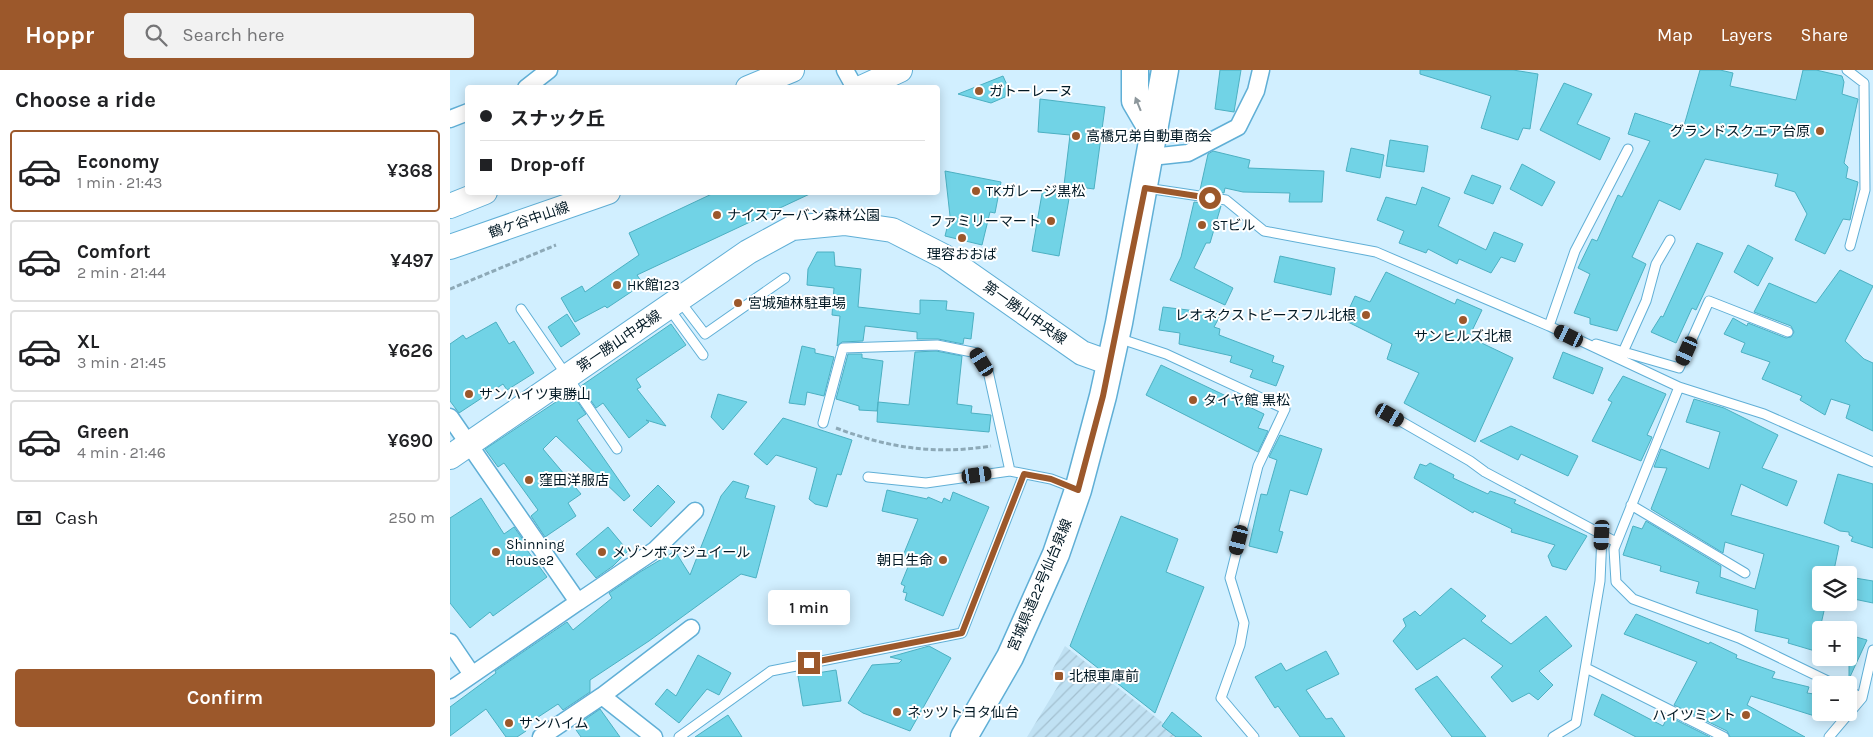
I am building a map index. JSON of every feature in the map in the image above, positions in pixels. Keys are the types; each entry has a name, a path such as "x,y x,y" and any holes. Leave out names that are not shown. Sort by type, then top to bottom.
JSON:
{"main road":[{"path":"1135,70 1135,102 1153,146"},
{"name":"宮城県道22号仙台泉線","path":"964,737 1010,657 1056,554 1078,490 1110,363 1145,188 1166,70"}],"street":[{"path":"530,85 549,70"},
{"path":"755,85 792,70"},
{"path":"845,70 853,85"},
{"path":"867,85 900,70"},
{"path":"1153,146 1188,153 1238,127 1256,92 1261,70"},
{"path":"450,119 465,113"},
{"path":"450,206 478,195"},
{"name":"鶴ケ谷中山線","path":"450,247 599,195"},
{"name":"第一勝山中央線","path":"459,451 748,252 792,228 844,222 892,230 945,257 1082,353 1110,363"},
{"path":"450,417 459,451 578,602"},
{"path":"450,690 471,673 655,550 695,511"},
{"path":"541,737 602,696 691,628"},
{"path":"450,642 471,673"},
{"path":"602,696 654,737"}],"lane":[{"path":"1847,70 1864,83 1865,190 1850,246"},
{"path":"1549,326 1575,251 1628,149"},
{"path":"1145,188 1226,200 1264,230 1376,252 1549,326 1679,387 1764,414 1873,462"},
{"path":"1623,352 1646,300 1656,264 1670,240"},
{"path":"673,303 705,334 784,278"},
{"path":"1569,336 1680,368 1709,301 1788,332"},
{"path":"673,303 703,355"},
{"path":"521,309 617,449"},
{"path":"1115,337 1166,354 1285,409 1258,466 1230,578 1244,623 1240,645 1221,698 1254,737"},
{"path":"823,423 843,348 937,345 977,353 988,371 1010,471"},
{"path":"1679,387 1616,542 1614,549 1616,582 1633,599 1739,638 1817,676"},
{"path":"1390,415 1470,461 1485,472 1616,542"},
{"path":"868,477 926,483 1010,471 1051,479 1078,490"},
{"path":"679,737 771,671 962,633 1024,474"},
{"path":"1631,505 1745,573"},
{"path":"1553,737 1576,723 1600,581 1602,535"},
{"path":"1830,737 1862,698 1873,650"},
{"path":"1586,668 1724,737"},
{"path":"1857,695 1862,698"}],"path":[{"path":"450,289 556,245"},
{"path":"823,423 854,435 902,448 970,449 1004,444"}],"shaded area":[{"path":"1065,646 1181,737 1027,737 1061,681 1050,674"}],"building":[{"path":"1220,70 1241,70 1234,112 1215,109"},
{"path":"1420,70 1513,70 1538,74 1530,129 1523,128 1518,140 1481,128 1491,96 1420,74"},
{"path":"1700,70 1720,70 1733,73 1730,86 1796,100 1803,70 1816,70 1842,76 1844,82 1842,94 1858,99 1844,163 1848,167 1846,178 1858,182 1850,220 1843,219 1825,254 1795,240 1807,214 1795,192 1775,186 1778,174 1705,159 1680,210 1659,200 1632,257 1646,264 1617,331 1590,324 1590,318 1574,313 1590,274 1578,268 1592,239 1597,241 1618,195 1622,197 1650,141 1628,134 1635,113 1683,129"},
{"path":"1003,76 1007,85 1005,97 991,103 958,94"},
{"path":"1564,83 1592,94 1577,124 1610,138 1600,160 1540,130"},
{"path":"1040,99 1105,107 1094,189 1064,185 1070,135 1038,132"},
{"path":"1390,140 1428,146 1424,172 1386,166"},
{"path":"1351,148 1384,155 1380,178 1346,171"},
{"path":"1213,151 1250,160 1248,168 1324,171 1322,202 1289,202 1290,193 1243,192 1225,188 1224,193 1200,190 1208,154"},
{"path":"1522,164 1555,182 1542,206 1510,189"},
{"path":"945,171 1001,182 995,213 990,212 982,245 945,236 950,216"},
{"path":"1472,175 1501,186 1493,204 1464,193"},
{"path":"1422,187 1450,198 1438,226 1486,250 1494,232 1523,244 1515,262 1501,257 1491,273 1459,259 1457,264 1428,249 1426,253 1399,243 1404,231 1377,220 1386,197 1416,205"},
{"path":"1043,188 1070,193 1059,256 1032,251"},
{"name":"ナイスアーバン森林公園","path":"710,195 808,195 637,275 643,284 607,308 605,306 575,322 561,298 582,286 585,292 639,255 629,233"},
{"path":"1194,202 1221,206 1210,243 1206,243 1194,268 1233,288 1225,305 1170,280 1181,257"},
{"path":"1697,243 1723,253 1696,310 1692,308 1676,343 1651,332 1661,316 1663,317"},
{"path":"1748,245 1773,258 1758,286 1734,272"},
{"path":"817,252 834,252 835,266 861,269 858,307 920,314 920,300 947,301 946,310 974,313 971,339 964,338 963,344 938,339 917,339 917,332 865,326 863,341 842,342 837,346 840,316 832,315 834,288 807,285 808,269"},
{"path":"1280,256 1335,268 1331,295 1274,282"},
{"path":"1840,270 1873,286 1845,341 1864,359 1873,363 1873,431 1846,418 1850,405 1831,399 1825,415 1800,400 1802,396 1762,379 1770,362 1741,352 1745,343 1724,334 1733,318 1747,326 1748,323 1786,338 1791,337 1794,332 1791,326 1754,312 1769,283 1816,303"},
{"path":"1386,272 1455,304 1457,299 1482,310 1469,337 1513,358 1475,442 1404,403 1419,373 1387,359 1392,344 1344,320 1355,296 1370,302"},
{"path":"1163,307 1221,314 1214,327 1220,329 1219,335 1274,356 1272,362 1284,366 1276,386 1250,377 1253,370 1230,362 1232,356 1179,344 1180,333 1159,330"},
{"path":"567,314 580,334 561,347 548,327"},
{"path":"496,322 509,344 514,341 534,373 507,390 503,384 459,413 450,401 450,344 463,335 466,339"},
{"path":"671,324 686,345 636,379 641,387 637,389 666,426 646,420 649,422 629,438 603,403 596,408 581,386"},
{"path":"802,346 815,349 815,353 834,357 824,396 807,392 805,405 789,403"},
{"path":"936,351 962,356 957,404 972,406 971,413 991,415 989,432 877,422 878,402 909,405 915,352"},
{"path":"1563,352 1603,368 1593,394 1553,378"},
{"path":"848,354 862,354 862,358 883,361 877,411 859,410 859,406 836,399"},
{"path":"1161,365 1264,414 1258,428 1268,431 1258,452 1146,395"},
{"path":"1623,376 1666,394 1647,435 1652,437 1641,461 1592,441 1612,402 1608,400"},
{"path":"571,392 586,414 577,420 630,496 624,501 556,436 543,449 581,494 568,503 576,516 545,537 531,516 538,510 504,463 498,467 485,449"},
{"path":"718,394 747,402 723,430 711,417"},
{"path":"1694,399 1724,408 1778,435 1762,468 1797,481 1787,506 1741,484 1731,515 1839,546 1835,566 1812,566 1812,611 1824,611 1822,621 1812,621 1812,650 1788,643 1789,639 1755,631 1758,610 1696,593 1699,582 1660,571 1661,566 1623,555 1633,526 1642,529 1646,521 1721,566 1720,577 1755,589 1764,554 1725,542 1723,553 1651,509 1667,468 1654,467 1661,449 1709,469 1720,432 1686,422"},
{"path":"783,418 852,440 841,475 837,474 827,507 815,504 809,499 817,468 776,455 767,465 754,454"},
{"path":"1511,426 1578,456 1568,476 1521,454 1518,460 1480,441"},
{"path":"1280,435 1322,449 1307,495 1290,490 1279,531 1283,532 1277,553 1249,546 1261,494 1267,495 1277,460 1269,457"},
{"path":"1430,463 1454,475 1453,478 1488,494 1490,491 1516,500 1514,503 1587,536 1566,570 1552,566 1548,556 1555,545 1511,532 1512,529 1474,511 1473,513 1414,478 1420,464 1426,466"},
{"path":"1838,474 1873,484 1873,548 1851,541 1853,537 1849,535 1849,532 1840,531 1824,523"},
{"path":"733,481 749,486 745,498 775,506 756,578 741,574 649,641 590,680 590,692 563,710 558,704 523,727 526,731 517,737 506,737 486,709 450,736 450,707 496,673 495,671 567,622 573,630 612,598 609,593 640,572 675,551 690,575 721,496"},
{"path":"658,485 675,502 651,527 633,510"},
{"path":"887,490 927,499 928,497 942,503 944,498 950,501 953,492 989,507 943,616 905,600 907,593 903,592 905,586 901,584 910,562 902,558 918,519 882,511"},
{"path":"481,498 504,534 514,527 529,548 527,550 547,577 493,616 490,612 470,628 450,603 450,518"},
{"path":"1121,516 1178,539 1166,572 1204,587 1155,713 1070,646"},
{"name":"メゾンボアジュイール","path":"608,527 628,551 613,566 596,578 576,554"},
{"path":"1857,578 1873,581 1873,603 1857,600"},
{"path":"1451,588 1486,616 1481,621 1511,644 1546,616 1572,646 1539,671 1553,685 1538,700 1529,693 1512,702 1491,677 1503,666 1464,638 1417,670 1393,641 1406,626 1403,619 1415,611 1420,616"},
{"path":"1636,614 1709,644 1710,642 1737,655 1736,658 1775,672 1772,678 1809,687 1807,693 1812,694 1812,715 1751,696 1747,705 1805,737 1730,737 1727,731 1674,705 1697,662 1624,634"},
{"path":"1857,637 1867,640 1857,662"},
{"path":"929,646 951,658 910,731 863,713 848,703 872,665 899,663 902,660 890,657"},
{"path":"1326,651 1339,674 1306,690 1326,719 1332,718 1345,737 1300,737 1278,706 1275,708 1255,677 1281,663 1286,671"},
{"path":"698,655 731,673 719,695 707,689 679,723 655,704 667,689 676,696"},
{"path":"1849,666 1855,666 1850,676"},
{"path":"836,670 841,701 803,706 798,676"},
{"path":"1437,676 1486,737 1452,737 1415,689"},
{"path":"1602,694 1663,726 1668,716 1710,737 1636,737 1594,715"},
{"path":"600,709 620,737 581,737 574,727"},
{"path":"1172,712 1202,737 1176,737 1162,726"},
{"path":"728,715 742,737 695,737"}],"place":[{"name":"ガトーレーヌ","path":"979,91"},
{"name":"グランドスクエア台原","path":"1820,131"},
{"name":"高橋兄弟自動車商会","path":"1076,136"},
{"name":"TKガレージ黒松","path":"976,191"},
{"name":"ナイスアーバン森林公園","path":"717,215"},
{"name":"ファミリーマート","path":"1051,221"},
{"name":"STビル","path":"1202,225"},
{"name":"理容おおば","path":"962,238"},
{"name":"HK館123","path":"617,285"},
{"name":"宮城殖林駐車場","path":"738,303"},
{"name":"レオネクストピースフル北根","path":"1366,315"},
{"name":"サンヒルズ北根","path":"1463,320"},
{"name":"サンハイツ東勝山","path":"469,394"},
{"name":"タイヤ館 黒松","path":"1193,400"},
{"name":"窪田洋服店","path":"529,480"},
{"name":"Shinning House2","path":"496,552"},
{"name":"メゾンボアジュイール","path":"602,552"},
{"name":"朝日生命","path":"943,560"},
{"name":"北根車庫前","path":"1059,676"},
{"name":"ネッツトヨタ仙台","path":"897,712"},
{"name":"ハイツミント","path":"1746,715"},
{"name":"サンハイム","path":"509,723"}],"route":[{"path":"809,663 962,633 1024,474 1051,479 1078,490 1103,396 1145,188 1210,198"}]}
